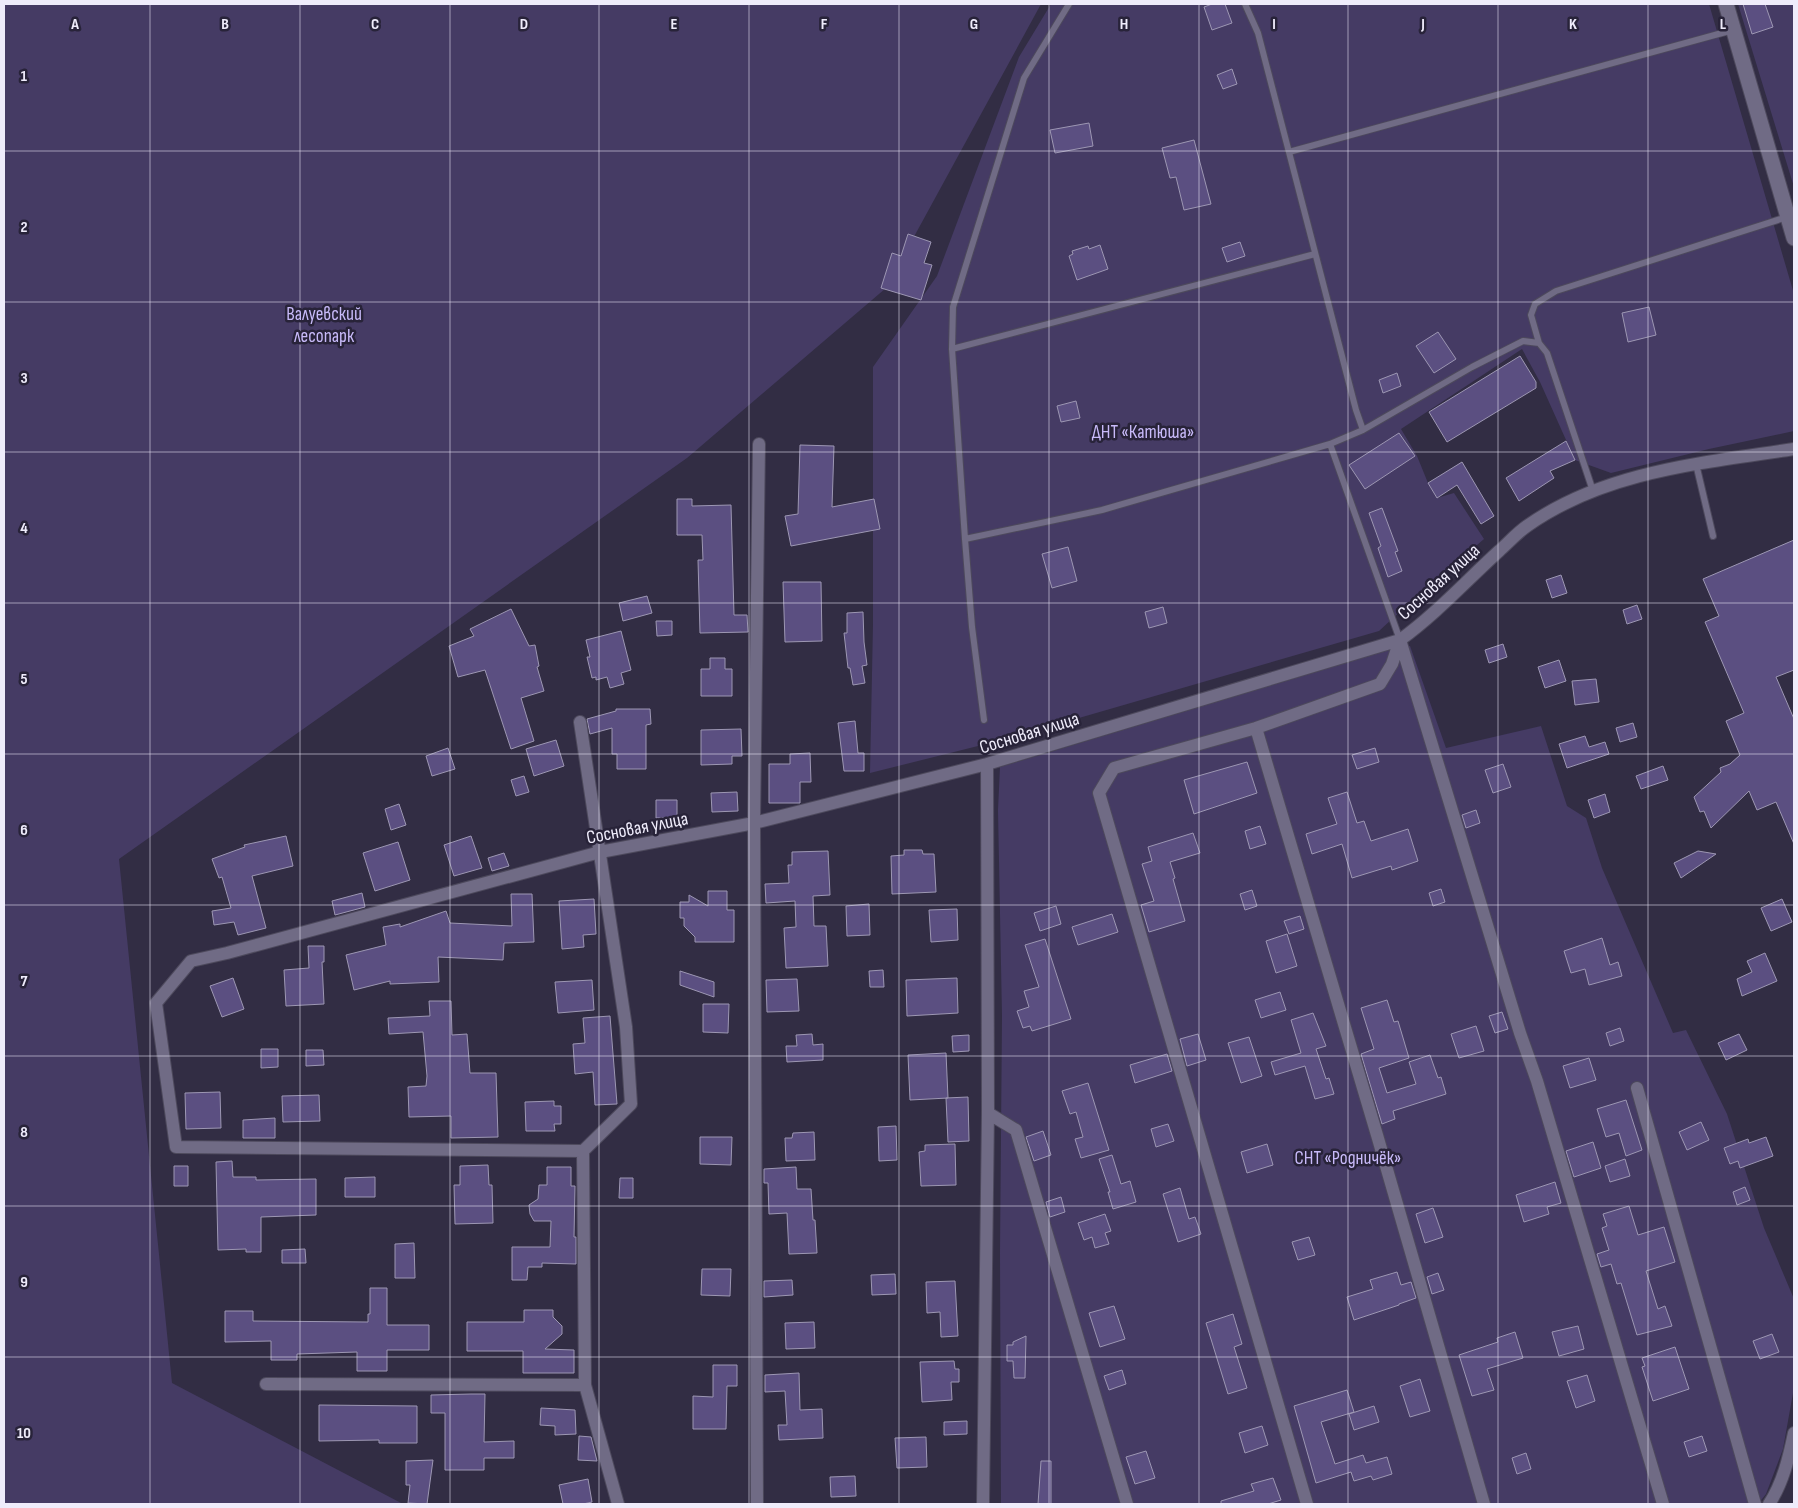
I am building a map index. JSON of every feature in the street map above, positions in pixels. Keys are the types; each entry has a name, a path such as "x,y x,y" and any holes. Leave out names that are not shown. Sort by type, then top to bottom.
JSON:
{"street":[{"path":"1726,4 1794,238"},
{"path":"757,1504 754,823 759,444"},
{"name":"Сосновая улица","path":"583,1151 176,1146 156,1002 191,961 600,852 754,823 988,764 1400,640 1420,625 1526,527 1558,507 1593,491 1659,471 1794,448"},
{"path":"1308,1504 1099,793 1114,768 1256,728 1380,684 1392,664 1400,640"},
{"path":"1400,640 1520,1033 1537,1081 1664,1504"},
{"path":"580,722 626,1027 631,1104 583,1151 585,1385 618,1504"},
{"path":"1256,728 1378,1135 1484,1504"},
{"path":"983,1504 988,1113 988,764"},
{"path":"1637,1088 1755,1504"},
{"path":"988,1113 1016,1130 1127,1504"},
{"path":"266,1384 585,1385"},
{"path":"1769,1504 1776,1493 1794,1433"}],"lane":[{"path":"984,720 972,627 965,539 952,349 953,307 1024,78 1069,4"},
{"path":"1245,4 1258,33 1356,410 1363,430"},
{"path":"1289,152 1733,30"},
{"path":"1593,491 1547,353 1539,344 1530,315 1535,304 1556,292 1788,216"},
{"path":"952,349 1315,254"},
{"path":"965,539 1102,510 1330,444 1363,430 1472,367 1523,341 1539,344"},
{"path":"1330,444 1400,640"},
{"path":"1696,464 1713,536"}],"green space":[{"name":"Валуевский лесопарк","path":"4,4 1041,4 886,288 687,458 119,859 172,1383 403,1504 4,1504"},
{"name":"ДНТ «Катюша»","path":"1051,4 1709,4 1794,294 1794,431 1611,473 1575,460 1540,382 1522,349 1401,429 1417,456 1428,483 1437,498 1454,493 1484,539 1379,631 1010,738 870,773 873,624 873,367 937,276 1019,57"},
{"path":"1738,4 1794,4 1794,187"},
{"name":"СНТ «Родничёк»","path":"1410,646 1446,748 1541,726 1567,806 1586,818 1602,868 1673,1033 1686,1030 1727,1114 1764,1228 1794,1299 1793,1393 1783,1449 1766,1494 1758,1504 1001,1504 1000,1253 1002,1016 998,810 1000,767 1385,651"}],"building":[{"path":"1212,4 1225,4 1232,23 1212,30 1204,7"},
{"path":"1743,4 1765,4 1773,27 1752,34"},
{"path":"1232,69 1237,84 1223,89 1217,75"},
{"path":"1089,123 1093,146 1055,153 1050,130"},
{"path":"1194,140 1211,204 1184,210 1176,177 1170,178 1162,148"},
{"path":"908,234 931,242 924,263 932,265 921,300 881,288 892,253 901,256"},
{"path":"1240,242 1245,256 1227,262 1222,248"},
{"path":"1100,245 1108,269 1077,280 1069,256 1073,254 1072,251 1088,246 1089,249"},
{"path":"1649,307 1656,335 1628,342 1622,313"},
{"path":"1438,332 1456,359 1434,373 1416,346"},
{"path":"1520,356 1536,382 1536,388 1447,442 1429,412"},
{"path":"1397,373 1401,386 1383,393 1379,380"},
{"path":"1076,401 1080,418 1061,422 1057,406"},
{"path":"1399,433 1415,456 1365,489 1349,465"},
{"path":"1566,441 1575,460 1550,471 1554,478 1519,501 1506,478"},
{"path":"800,445 834,446 832,507 874,499 880,529 791,546 785,516 798,514"},
{"path":"1462,462 1494,516 1481,524 1457,485 1437,498 1428,483"},
{"path":"677,499 692,499 692,506 731,505 734,615 747,615 748,632 700,633 698,560 703,560 702,535 677,535"},
{"path":"1382,508 1398,551 1395,552 1402,571 1388,577 1378,548 1381,546 1369,513"},
{"path":"1794,540 1794,670 1776,677 1794,719 1794,844 1776,802 1757,810 1749,791 1711,828 1704,811 1700,812 1694,797 1721,772 1720,768 1730,764 1740,755 1726,721 1744,713 1705,622 1719,616 1703,579"},
{"path":"1068,547 1077,581 1052,588 1042,554"},
{"path":"1561,575 1567,593 1552,598 1546,580"},
{"path":"783,582 821,582 822,641 785,642"},
{"path":"647,596 652,613 623,621 619,603"},
{"path":"1637,605 1642,619 1627,624 1623,610"},
{"path":"1163,607 1167,623 1149,628 1145,612"},
{"path":"511,609 529,646 535,645 539,666 537,667 544,691 521,698 534,741 511,749 485,670 458,677 449,646 474,636 470,629"},
{"path":"863,612 867,665 862,666 865,683 853,685 850,668 848,668 844,633 847,633 847,613"},
{"path":"656,621 672,621 672,635 657,636"},
{"path":"621,631 631,670 621,673 624,684 610,688 607,677 596,680 596,677 592,678 587,657 590,657 586,640"},
{"path":"1503,644 1507,657 1489,663 1485,650"},
{"path":"710,658 725,658 725,669 732,669 732,696 701,696 701,669 710,669"},
{"path":"1559,660 1566,681 1545,688 1538,667"},
{"path":"1596,679 1599,702 1575,705 1572,681"},
{"path":"616,709 650,709 651,724 646,725 646,769 617,769 617,754 612,754 612,728 590,734 587,719 616,711"},
{"path":"855,721 858,753 864,753 864,771 844,771 838,723"},
{"path":"1633,723 1637,737 1620,742 1616,728"},
{"path":"741,729 742,756 732,756 732,764 701,765 701,730"},
{"path":"1585,736 1589,747 1605,742 1609,754 1567,768 1559,744"},
{"path":"556,740 564,766 534,776 526,749"},
{"path":"448,748 455,769 432,776 426,756"},
{"path":"1375,748 1379,762 1357,769 1352,755"},
{"path":"810,753 811,782 800,782 800,803 769,803 769,764 790,764 790,754"},
{"path":"1247,762 1257,793 1194,814 1184,780"},
{"path":"1503,764 1511,787 1493,793 1485,770"},
{"path":"1663,766 1668,780 1641,789 1636,776"},
{"path":"524,776 529,792 516,796 511,780"},
{"path":"737,792 738,811 712,812 711,793"},
{"path":"1347,792 1357,823 1364,821 1371,841 1408,829 1418,861 1392,870 1391,866 1352,878 1342,844 1312,854 1306,834 1337,824 1328,798"},
{"path":"1605,794 1610,812 1594,818 1588,800"},
{"path":"656,800 677,800 677,818 656,818"},
{"path":"399,804 406,825 391,830 385,809"},
{"path":"1476,810 1480,823 1466,828 1462,815"},
{"path":"1260,826 1266,844 1250,849 1245,831"},
{"path":"1193,833 1200,853 1170,862 1185,921 1149,932 1141,905 1154,901 1142,864 1152,861 1148,847"},
{"path":"286,836 293,866 252,876 266,928 238,935 234,922 214,925 212,911 231,908 222,877 219,878 212,859 245,847 244,845"},
{"path":"471,836 482,868 454,876 444,845"},
{"path":"398,842 410,880 375,891 363,853"},
{"path":"904,850 922,850 923,854 934,854 936,892 892,894 891,856 904,855"},
{"path":"828,851 830,895 813,896 814,926 826,926 828,966 786,968 784,928 796,927 795,901 766,903 765,884 789,883 788,865 792,865 792,852"},
{"path":"1698,851 1716,854 1681,878 1674,863"},
{"path":"504,853 509,866 492,871 488,858"},
{"path":"1441,889 1445,902 1433,906 1429,893"},
{"path":"1252,890 1257,906 1245,910 1240,894"},
{"path":"708,891 727,891 727,910 734,910 734,942 695,942 695,937 684,926 684,918 680,918 680,902 689,902 689,895 708,906"},
{"path":"362,893 365,907 335,915 332,901"},
{"path":"511,894 532,894 534,942 504,943 503,960 438,957 439,982 390,984 390,981 354,990 346,955 386,945 383,927 400,924 400,927 446,911 450,923 512,926"},
{"path":"594,899 596,934 583,935 584,947 562,949 559,901"},
{"path":"1782,899 1792,922 1771,931 1761,908"},
{"path":"869,904 870,935 847,936 846,906"},
{"path":"1056,906 1061,924 1040,931 1034,913"},
{"path":"957,909 958,940 931,942 929,910"},
{"path":"1112,914 1118,932 1078,945 1072,927"},
{"path":"1300,916 1304,929 1289,934 1284,921"},
{"path":"1287,934 1297,966 1276,973 1266,941"},
{"path":"1602,938 1610,965 1618,962 1622,976 1589,985 1585,969 1571,973 1564,951"},
{"path":"1045,939 1071,1019 1032,1031 1030,1026 1023,1028 1017,1011 1029,1007 1024,991 1039,987 1025,945"},
{"path":"308,946 324,946 324,962 322,962 324,1004 286,1006 284,970 309,968"},
{"path":"1765,953 1777,981 1742,996 1737,979 1752,972 1747,961"},
{"path":"883,970 884,987 870,987 869,971"},
{"path":"680,971 714,982 714,997 680,985"},
{"path":"233,978 244,1009 222,1017 210,986"},
{"path":"957,978 958,1013 907,1016 906,980"},
{"path":"797,979 799,1011 767,1012 766,980"},
{"path":"592,980 594,1010 558,1013 555,982"},
{"path":"1280,992 1286,1010 1261,1018 1255,1000"},
{"path":"1387,1000 1394,1022 1398,1021 1409,1058 1379,1068 1387,1093 1416,1084 1409,1062 1430,1055 1438,1078 1441,1077 1446,1094 1393,1111 1395,1119 1382,1124 1361,1054 1374,1049 1361,1008"},
{"path":"429,1001 451,1001 452,1035 467,1034 470,1073 496,1073 498,1137 451,1138 451,1116 409,1117 408,1087 426,1086 427,1076 423,1032 389,1034 388,1018 430,1016"},
{"path":"703,1004 729,1004 728,1033 703,1032"},
{"path":"1502,1012 1508,1029 1495,1033 1489,1016"},
{"path":"1313,1013 1326,1046 1316,1049 1326,1079 1329,1078 1334,1094 1315,1099 1305,1066 1275,1075 1271,1062 1301,1053 1291,1020"},
{"path":"610,1016 617,1104 595,1105 593,1072 575,1074 573,1044 585,1043 583,1018"},
{"path":"1476,1026 1484,1051 1459,1058 1451,1034"},
{"path":"1620,1028 1624,1041 1610,1046 1606,1033"},
{"path":"812,1034 813,1045 823,1044 823,1060 787,1062 786,1046 797,1046 796,1035"},
{"path":"1198,1034 1206,1060 1187,1066 1180,1039"},
{"path":"1739,1034 1747,1050 1726,1060 1718,1043"},
{"path":"969,1035 969,1051 953,1052 952,1036"},
{"path":"1249,1037 1262,1076 1241,1083 1228,1043"},
{"path":"261,1049 278,1049 278,1067 261,1068"},
{"path":"306,1050 323,1050 324,1065 306,1066"},
{"path":"946,1053 948,1098 910,1100 908,1055"},
{"path":"1167,1054 1172,1071 1135,1083 1130,1065"},
{"path":"1589,1058 1596,1080 1570,1088 1563,1066"},
{"path":"1088,1083 1109,1150 1081,1158 1075,1139 1083,1137 1076,1112 1070,1114 1062,1091"},
{"path":"220,1092 221,1128 186,1129 185,1093"},
{"path":"319,1095 320,1121 283,1122 282,1096"},
{"path":"968,1097 969,1141 948,1142 946,1098"},
{"path":"1626,1100 1642,1150 1626,1156 1619,1133 1606,1137 1597,1109"},
{"path":"554,1101 554,1106 561,1106 561,1124 554,1124 555,1131 526,1131 525,1102"},
{"path":"275,1118 275,1138 243,1138 243,1120"},
{"path":"1701,1122 1709,1140 1687,1150 1679,1132"},
{"path":"1168,1124 1174,1141 1156,1147 1151,1129"},
{"path":"896,1126 897,1160 879,1161 878,1127"},
{"path":"1043,1131 1051,1155 1034,1161 1026,1137"},
{"path":"814,1132 815,1160 786,1161 785,1138 792,1138 793,1133"},
{"path":"700,1137 732,1137 731,1165 700,1164"},
{"path":"1766,1137 1773,1156 1740,1168 1738,1161 1730,1164 1724,1148 1748,1139 1749,1143"},
{"path":"1593,1142 1601,1168 1574,1177 1566,1151"},
{"path":"955,1144 956,1185 921,1186 919,1152 925,1151 925,1145"},
{"path":"1267,1144 1273,1165 1247,1173 1241,1152"},
{"path":"1112,1155 1121,1184 1130,1181 1136,1202 1113,1209 1108,1192 1110,1192 1099,1159"},
{"path":"1625,1159 1630,1176 1610,1182 1605,1166"},
{"path":"232,1161 233,1177 256,1177 256,1180 316,1179 316,1215 261,1217 261,1252 246,1252 246,1249 218,1250 216,1162"},
{"path":"488,1165 489,1185 492,1185 493,1223 455,1224 454,1185 460,1185 460,1166"},
{"path":"174,1166 188,1166 188,1186 174,1186"},
{"path":"547,1167 571,1167 571,1186 575,1186 574,1237 576,1237 576,1264 542,1263 542,1267 528,1267 527,1280 512,1280 512,1247 550,1247 551,1221 534,1221 530,1214 529,1205 538,1199 539,1185 547,1185"},
{"path":"796,1167 797,1189 811,1189 817,1253 789,1254 787,1213 769,1214 768,1183 764,1183 764,1169"},
{"path":"375,1177 375,1197 345,1197 345,1178"},
{"path":"620,1178 633,1178 633,1198 619,1198"},
{"path":"1555,1182 1561,1203 1547,1207 1549,1214 1524,1222 1516,1195"},
{"path":"1745,1187 1750,1200 1737,1205 1733,1192"},
{"path":"1180,1188 1189,1219 1195,1217 1201,1234 1178,1242 1163,1194"},
{"path":"1061,1197 1065,1212 1050,1217 1046,1202"},
{"path":"1629,1206 1638,1235 1664,1227 1675,1262 1646,1271 1658,1309 1665,1306 1672,1326 1637,1335 1621,1283 1617,1284 1611,1264 1601,1267 1597,1254 1609,1250 1602,1228 1607,1226 1603,1214"},
{"path":"1433,1208 1443,1237 1425,1243 1416,1214"},
{"path":"1105,1214 1111,1231 1105,1233 1109,1244 1095,1248 1092,1237 1084,1240 1078,1223"},
{"path":"1309,1237 1315,1255 1298,1260 1292,1242"},
{"path":"414,1243 415,1278 395,1278 395,1244"},
{"path":"305,1249 306,1263 282,1263 282,1250"},
{"path":"702,1269 731,1269 730,1296 701,1295"},
{"path":"1397,1272 1401,1285 1411,1282 1416,1298 1354,1320 1347,1297 1373,1289 1370,1280"},
{"path":"1438,1273 1444,1290 1432,1294 1427,1277"},
{"path":"895,1274 896,1294 872,1295 871,1275"},
{"path":"792,1280 793,1295 764,1297 764,1281"},
{"path":"955,1281 958,1336 941,1337 940,1312 927,1313 926,1282"},
{"path":"370,1288 387,1288 387,1325 429,1325 429,1350 387,1350 387,1371 357,1371 357,1352 297,1354 297,1360 271,1360 271,1341 225,1342 225,1311 253,1311 253,1321 368,1322 368,1314 370,1314"},
{"path":"1114,1306 1125,1339 1100,1347 1089,1313"},
{"path":"524,1310 553,1310 553,1317 562,1326 562,1334 545,1349 574,1350 574,1373 523,1373 523,1351 467,1351 467,1322 524,1322"},
{"path":"1233,1314 1242,1344 1234,1347 1247,1388 1228,1394 1206,1323"},
{"path":"814,1322 815,1348 786,1349 785,1323"},
{"path":"1578,1326 1584,1349 1559,1356 1552,1332"},
{"path":"1515,1332 1523,1358 1487,1369 1494,1390 1472,1396 1459,1355 1498,1342 1497,1338"},
{"path":"1772,1334 1779,1352 1760,1359 1753,1341"},
{"path":"1026,1336 1025,1378 1014,1378 1013,1361 1007,1361 1007,1345 1013,1345 1013,1342"},
{"path":"1675,1347 1689,1389 1653,1401 1642,1367 1645,1366 1642,1358"},
{"path":"954,1361 955,1369 959,1369 959,1382 951,1382 952,1400 922,1402 920,1362"},
{"path":"713,1365 737,1365 737,1386 727,1386 726,1429 693,1429 693,1396 713,1397"},
{"path":"1122,1370 1126,1384 1109,1390 1104,1376"},
{"path":"799,1373 800,1410 822,1409 823,1438 779,1440 778,1425 787,1425 785,1391 765,1392 765,1375"},
{"path":"1587,1375 1595,1401 1576,1408 1567,1381"},
{"path":"1420,1379 1430,1411 1410,1417 1400,1386"},
{"path":"1347,1390 1354,1412 1321,1422 1335,1464 1363,1455 1366,1463 1387,1457 1392,1474 1373,1480 1371,1476 1354,1481 1351,1472 1316,1483 1294,1406"},
{"path":"485,1394 484,1442 514,1441 514,1458 484,1458 484,1470 445,1470 445,1413 431,1413 431,1395"},
{"path":"319,1405 417,1406 417,1443 379,1443 379,1440 319,1441"},
{"path":"1374,1406 1379,1422 1354,1430 1349,1414"},
{"path":"541,1408 575,1410 576,1434 555,1435 555,1426 540,1425"},
{"path":"967,1421 967,1434 944,1435 944,1422"},
{"path":"1262,1426 1268,1445 1245,1453 1239,1433"},
{"path":"579,1436 591,1437 597,1461 578,1460"},
{"path":"1702,1436 1707,1451 1689,1457 1684,1442"},
{"path":"926,1437 927,1467 897,1468 895,1438"},
{"path":"1146,1451 1155,1478 1135,1484 1126,1457"},
{"path":"1526,1453 1531,1469 1517,1474 1512,1458"},
{"path":"433,1460 427,1504 408,1503 410,1485 406,1485 406,1461"},
{"path":"1041,1461 1051,1461 1051,1504 1038,1504"},
{"path":"855,1476 856,1496 831,1497 830,1477"},
{"path":"1273,1478 1281,1500 1268,1504 1221,1504 1221,1501 1254,1491 1251,1484"},
{"path":"588,1479 592,1502 563,1504 559,1485"}]}
